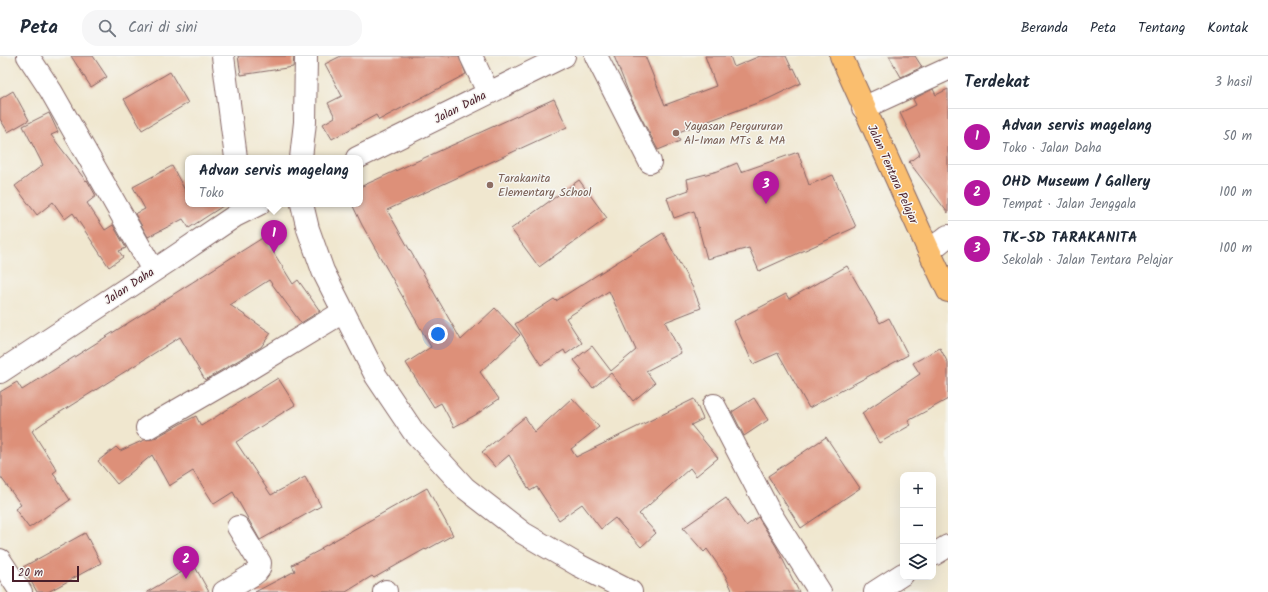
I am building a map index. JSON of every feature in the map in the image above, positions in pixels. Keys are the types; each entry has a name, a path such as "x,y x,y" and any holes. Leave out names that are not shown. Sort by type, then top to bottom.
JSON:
{"main road":[{"name":"Jalan Tentara Pelajar","path":"841,56 928,251 948,291"}],"street":[{"path":"28,56 55,98 153,270"},
{"path":"223,56 236,155"},
{"path":"301,155 305,122 306,56"},
{"path":"471,56 488,92"},
{"name":"Jalan Daha","path":"363,155 488,92 564,56"},
{"path":"596,56 650,162"},
{"path":"863,108 948,69"},
{"name":"Jalan Daha","path":"0,372 173,258 235,210 247,207"},
{"path":"303,207 308,229 323,272 376,376 413,431 465,488 523,534 578,565 615,589"},
{"path":"928,251 948,236"},
{"path":"147,428 343,312"},
{"path":"714,405 770,513 820,592"},
{"path":"224,592 258,572 260,567 260,562 238,527"},
{"path":"936,553 948,546"},
{"path":"0,560 21,592"},
{"path":"875,592 900,576"}],"building":[{"path":"71,56 93,56 107,77 91,87"},
{"path":"238,56 294,56 293,67 241,75"},
{"path":"341,56 459,56 466,74 379,120 376,115 332,139 323,124 335,117 328,103 342,96 325,64"},
{"path":"614,56 645,56 665,105 716,86 705,56 730,56 734,67 760,56 786,56 801,83 768,99 676,133 680,141 658,150 630,96"},
{"path":"889,56 915,56 922,67 901,77"},
{"path":"170,72 188,103 142,130 124,99"},
{"path":"933,89 936,95 948,89 948,213 909,162 920,154 900,113 916,105 913,99"},
{"path":"13,91 29,120 8,132 0,119 0,99"},
{"path":"554,99 567,127 387,210 461,340 495,308 520,335 480,372 499,399 454,427 441,403 434,407 406,363 431,347 362,225 353,207 363,207 363,186"},
{"path":"49,113 58,132 51,135 86,181 87,180 96,196 87,203 105,230 113,225 126,248 119,251 123,257 109,267 73,213 65,219 53,202 37,215 15,186 43,165 23,126"},
{"path":"798,152 809,185 833,175 856,227 759,271 749,248 707,259 694,211 674,218 667,198 689,190 687,179 718,171 737,163 741,172"},
{"path":"172,166 185,190 185,207 221,207 189,228 183,219 148,237 135,214 145,209 133,187"},
{"path":"579,180 607,218 539,267 511,229"},
{"path":"663,233 693,288 701,308 665,322 681,353 646,371 655,383 633,401 611,373 593,388 580,372 582,370 574,360 592,346 611,371 636,350 609,291 566,318 582,343 566,354 564,350 541,365 515,324 554,299 556,301"},
{"path":"264,237 293,284 298,280 320,311 301,323 269,280 230,305 271,333 261,347 205,380 180,337 32,431 57,470 53,473 70,500 29,528 15,509 21,505 0,476 0,392 17,382 22,390"},
{"path":"847,266 880,323 889,318 908,355 809,408 778,353 753,364 734,321 786,294 789,299"},
{"path":"940,348 948,363 948,399 908,421 911,425 879,443 862,413 920,374 913,363"},
{"path":"278,378 295,405 236,442 271,495 305,477 321,506 260,540 233,492 214,504 193,471 169,486 152,455 117,484 98,461 116,447 120,451 144,440 153,439 196,416 201,426"},
{"path":"572,398 599,427 571,449 576,457 694,399 703,419 691,425 718,458 696,476 690,468 639,514 656,533 641,547 615,518 601,529 582,504 559,520 537,487 530,491 509,455 495,467 482,452 525,417 535,432"},
{"path":"754,398 768,420 744,436 732,412"},
{"path":"826,437 860,488 801,528 768,476"},
{"path":"427,488 453,535 374,578 372,576 346,592 255,592 295,571 292,565"},
{"path":"726,498 746,526 758,517 776,546 799,592 733,592 725,575 707,549 704,552 683,528"},
{"path":"85,533 101,563 48,592 37,592 23,567"},
{"path":"194,565 209,592 147,592"}],"place":[{"name":"Yayasan Pergururan Al-Iman MTs & MA","path":"676,133"},
{"name":"Tarakanita Elementary School","path":"490,185"},
{"name":"TK-SD TARAKANITA","path":"766,204"},
{"name":"Advan servis magelang","path":"274,253"},
{"name":"OHD Museum / Gallery","path":"186,579"}]}
